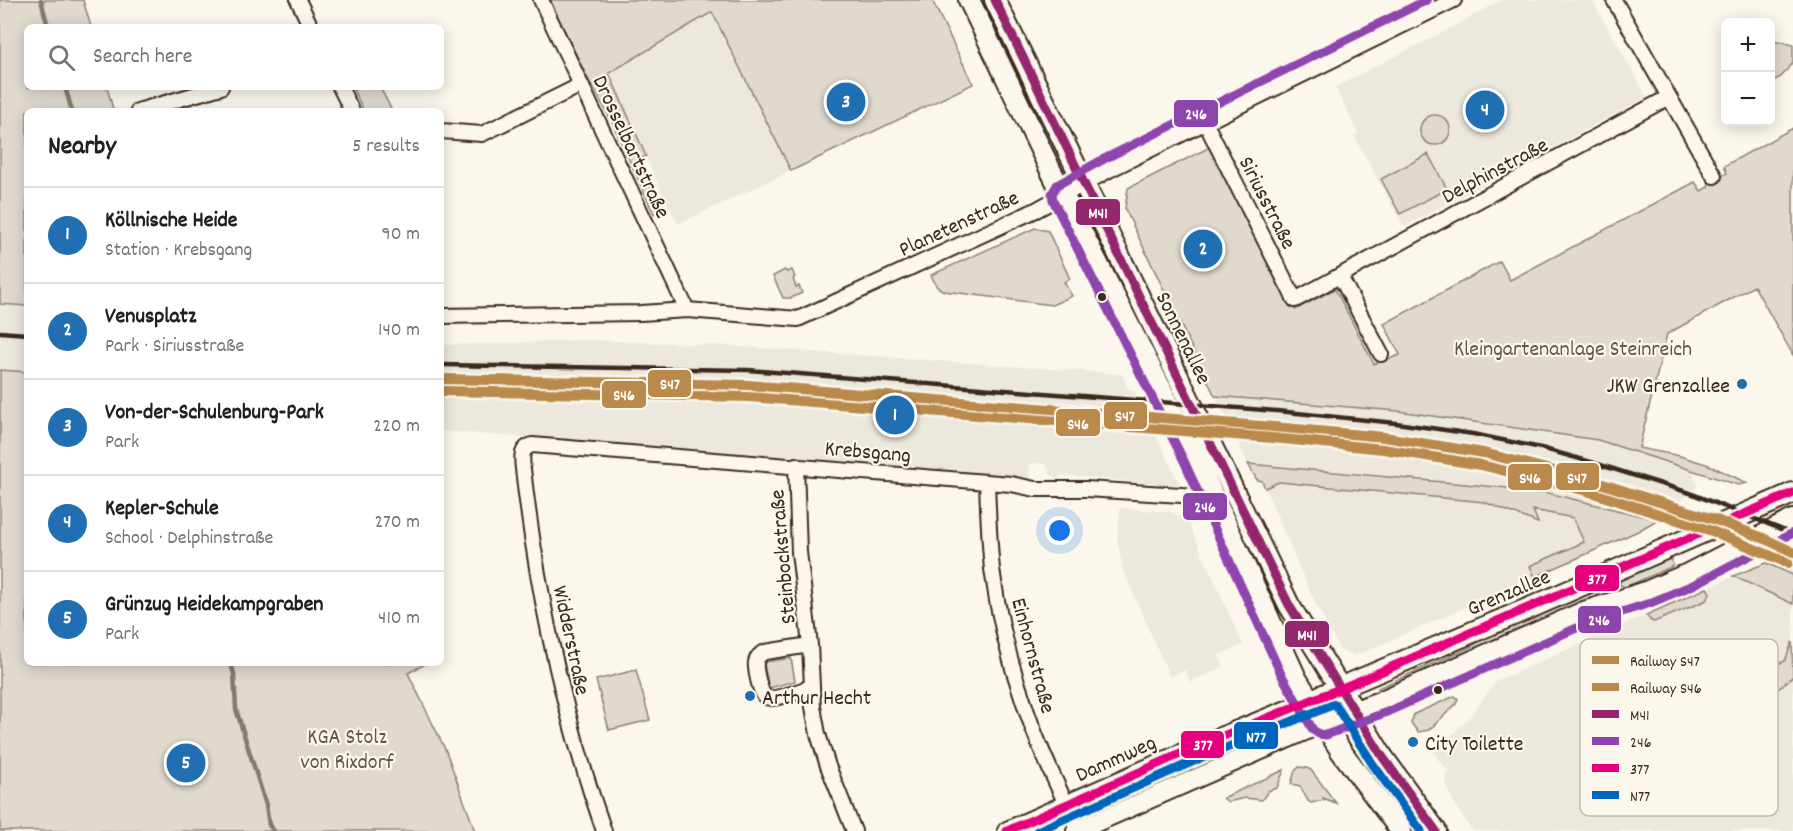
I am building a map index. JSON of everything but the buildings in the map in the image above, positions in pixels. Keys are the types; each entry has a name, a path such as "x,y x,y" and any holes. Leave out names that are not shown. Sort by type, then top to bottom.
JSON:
{"main road":[{"name":"Sonnenallee","path":"969,0 1195,456 1292,669 1323,723"},
{"name":"Sonnenallee","path":"995,0 1284,595 1354,711"},
{"name":"Grenzallee","path":"1309,701 1793,493"},
{"path":"1401,831 1356,772 1323,723 1382,701 1584,612 1646,592 1689,574 1793,520"},
{"path":"1676,545 1689,574"},
{"path":"1354,711 1382,756 1436,831"},
{"path":"1356,772 1382,756"}],"street":[{"path":"298,0 310,24"},
{"name":"Drosselbartstraße","path":"541,0 687,310"},
{"name":"Planetenstraße","path":"444,316 641,313 687,310 798,319 1036,210 1205,122 1454,0"},
{"path":"1614,0 1714,176"},
{"path":"444,131 482,134 581,84"},
{"path":"148,108 211,90"},
{"path":"342,90 350,108"},
{"name":"Delphinstraße","path":"1295,300 1669,97"},
{"name":"Siriusstraße","path":"1205,122 1295,300"},
{"path":"1340,276 1381,354"},
{"name":"Krebsgang","path":"522,453 526,447 532,445 796,465 1011,484 1035,489 1086,489 1213,497"},
{"name":"Widderstraße","path":"522,453 526,497 545,614 568,716 604,831"},
{"name":"Steinbockstraße","path":"796,465 799,552 810,645 813,707 818,734 828,766 854,831"},
{"name":"Einhornstraße","path":"987,482 992,568 1002,625 1024,703 1077,831"},
{"name":"Steinbockstraße","path":"810,645 765,652 759,655 755,663 760,691 767,698 812,687"},
{"name":"Dammweg","path":"1007,831 1196,747 1309,701"},
{"path":"1077,831 1323,723"}],"shaded area":[{"path":"1502,0 1592,0 1647,97 1404,227 1354,136 1358,133 1335,87"},
{"path":"712,12 791,171 678,224 608,73"},
{"path":"0,304 24,306 24,372 0,370"},
{"path":"590,340 716,345 1122,374 1128,389 1134,390 1181,486 1061,475 1060,478 1056,478 1050,474 1046,464 1030,463 1029,480 444,431 444,345"},
{"path":"1215,396 1398,411 1598,440 1692,470 1698,486 1657,520 1540,491 1248,464"},
{"path":"1279,482 1516,505 1638,531 1355,656 1340,650 1309,590 1265,488"},
{"path":"1120,508 1173,512 1189,524 1243,645 1219,655 1224,667 1190,682 1185,670 1170,677 1123,570 1117,539"},
{"path":"1793,550 1793,831 1473,831 1447,789 1445,777 1448,771 1433,753 1470,717 1496,681 1580,644 1580,816 1778,816 1778,639 1591,639"}],"green space":[{"path":"0,0 83,0 90,24 24,24 24,90 108,90 113,108 24,108 24,306 0,304"},
{"path":"550,0 932,0 973,84 791,171 712,12 609,73 646,156 638,160 661,211 654,214 611,120 586,75"},
{"path":"976,0 988,0 1065,161 1056,166"},
{"path":"1775,42 1793,45 1793,63 1781,77 1775,80"},
{"path":"354,90 382,90 390,108 362,108"},
{"path":"1435,115 1446,119 1450,130 1446,141 1435,145 1424,141 1420,130 1424,119"},
{"name":"Kleingartenanlage Steinreich","path":"1793,128 1793,355 1754,286 1667,334 1639,448 1680,456 1709,465 1747,483 1738,485 1598,440 1398,411 1215,396 1125,209 1128,188 1210,147 1295,310 1335,289 1374,364 1400,355 1384,324 1500,261 1510,280 1695,182 1701,191 1708,187 1709,183 1727,173 1724,166"},
{"path":"1428,154 1447,189 1400,214 1381,179"},
{"path":"1035,228 1048,231 1070,279 1064,282 1072,296 1052,305 944,291 937,287 931,275"},
{"path":"785,270 787,272 792,270 796,287 799,286 802,293 791,298 783,298 773,276"},
{"name":"KGA Stolz von Rixdorf","path":"0,370 24,372 24,666 421,666 408,673 446,751 475,831 0,831"},
{"path":"1248,464 1540,491 1657,520 1638,531 1535,577 1530,566 1584,542 1573,518 1533,510 1538,523 1484,502 1279,482 1265,488 1262,481 1257,480"},
{"path":"1671,557 1673,565 1671,567 1625,587 1620,585 1620,579"},
{"path":"1766,563 1793,575 1793,604 1733,576"},
{"path":"1707,588 1710,593 1705,601 1654,622 1646,615"},
{"path":"1595,589 1597,599 1383,693 1378,688 1470,647 1509,625"},
{"path":"1792,642 1793,676 1778,689 1778,664 1785,661"},
{"path":"791,658 795,681 769,688 765,662"},
{"path":"636,670 650,720 609,730 596,680"},
{"path":"1455,696 1458,699 1456,704 1429,730 1418,732 1411,723 1414,714"},
{"path":"1277,719 1286,732 1086,818 1082,807"},
{"path":"1299,767 1311,770 1336,803 1323,798 1324,800 1311,803 1308,801 1300,786 1291,784 1295,771"},
{"path":"1284,770 1277,788 1268,791 1262,800 1245,798 1228,802 1223,798"}],"waterway":[{"path":"41,0 47,24"},
{"path":"66,90 71,108"},
{"path":"232,666 236,709 266,805 269,825 274,831"}],"railway":[{"path":"0,332 24,334"},
{"path":"444,365 748,370 1277,411 1396,423 1473,434 1541,448 1690,493 1793,534"}],"rail line":[{"name":"S47","path":"444,379 749,385 1384,437 1484,453 1590,480 1716,520 1793,552"},
{"name":"S46","path":"444,391 748,397 1273,438 1383,449 1481,465 1587,491 1712,531 1788,563"}],"transit line":[{"name":"M41","path":"995,0 1289,605 1382,756 1436,831"},
{"name":"246","path":"1427,0 1104,159 1057,185 1052,194 1184,461 1281,674 1313,730 1326,735 1387,712 1588,623 1650,603 1693,585 1793,533"},
{"name":"377","path":"1007,831 1196,747 1364,679 1793,493"},
{"name":"N77","path":"1037,831 1201,758 1335,704 1372,763 1421,831"}],"place":[{"name":"Von-der-Schulenburg-Park","path":"846,102"},
{"name":"Kepler-Schule","path":"1485,110"},
{"name":"Venusplatz","path":"1203,249"},
{"name":"JKW Grenzallee","path":"1742,384"},
{"name":"Köllnische Heide","path":"895,415"},
{"name":"Arthur Hecht","path":"750,696"},
{"name":"City Toilette","path":"1413,742"},
{"name":"Grünzug Heidekampgraben","path":"186,763"}]}
